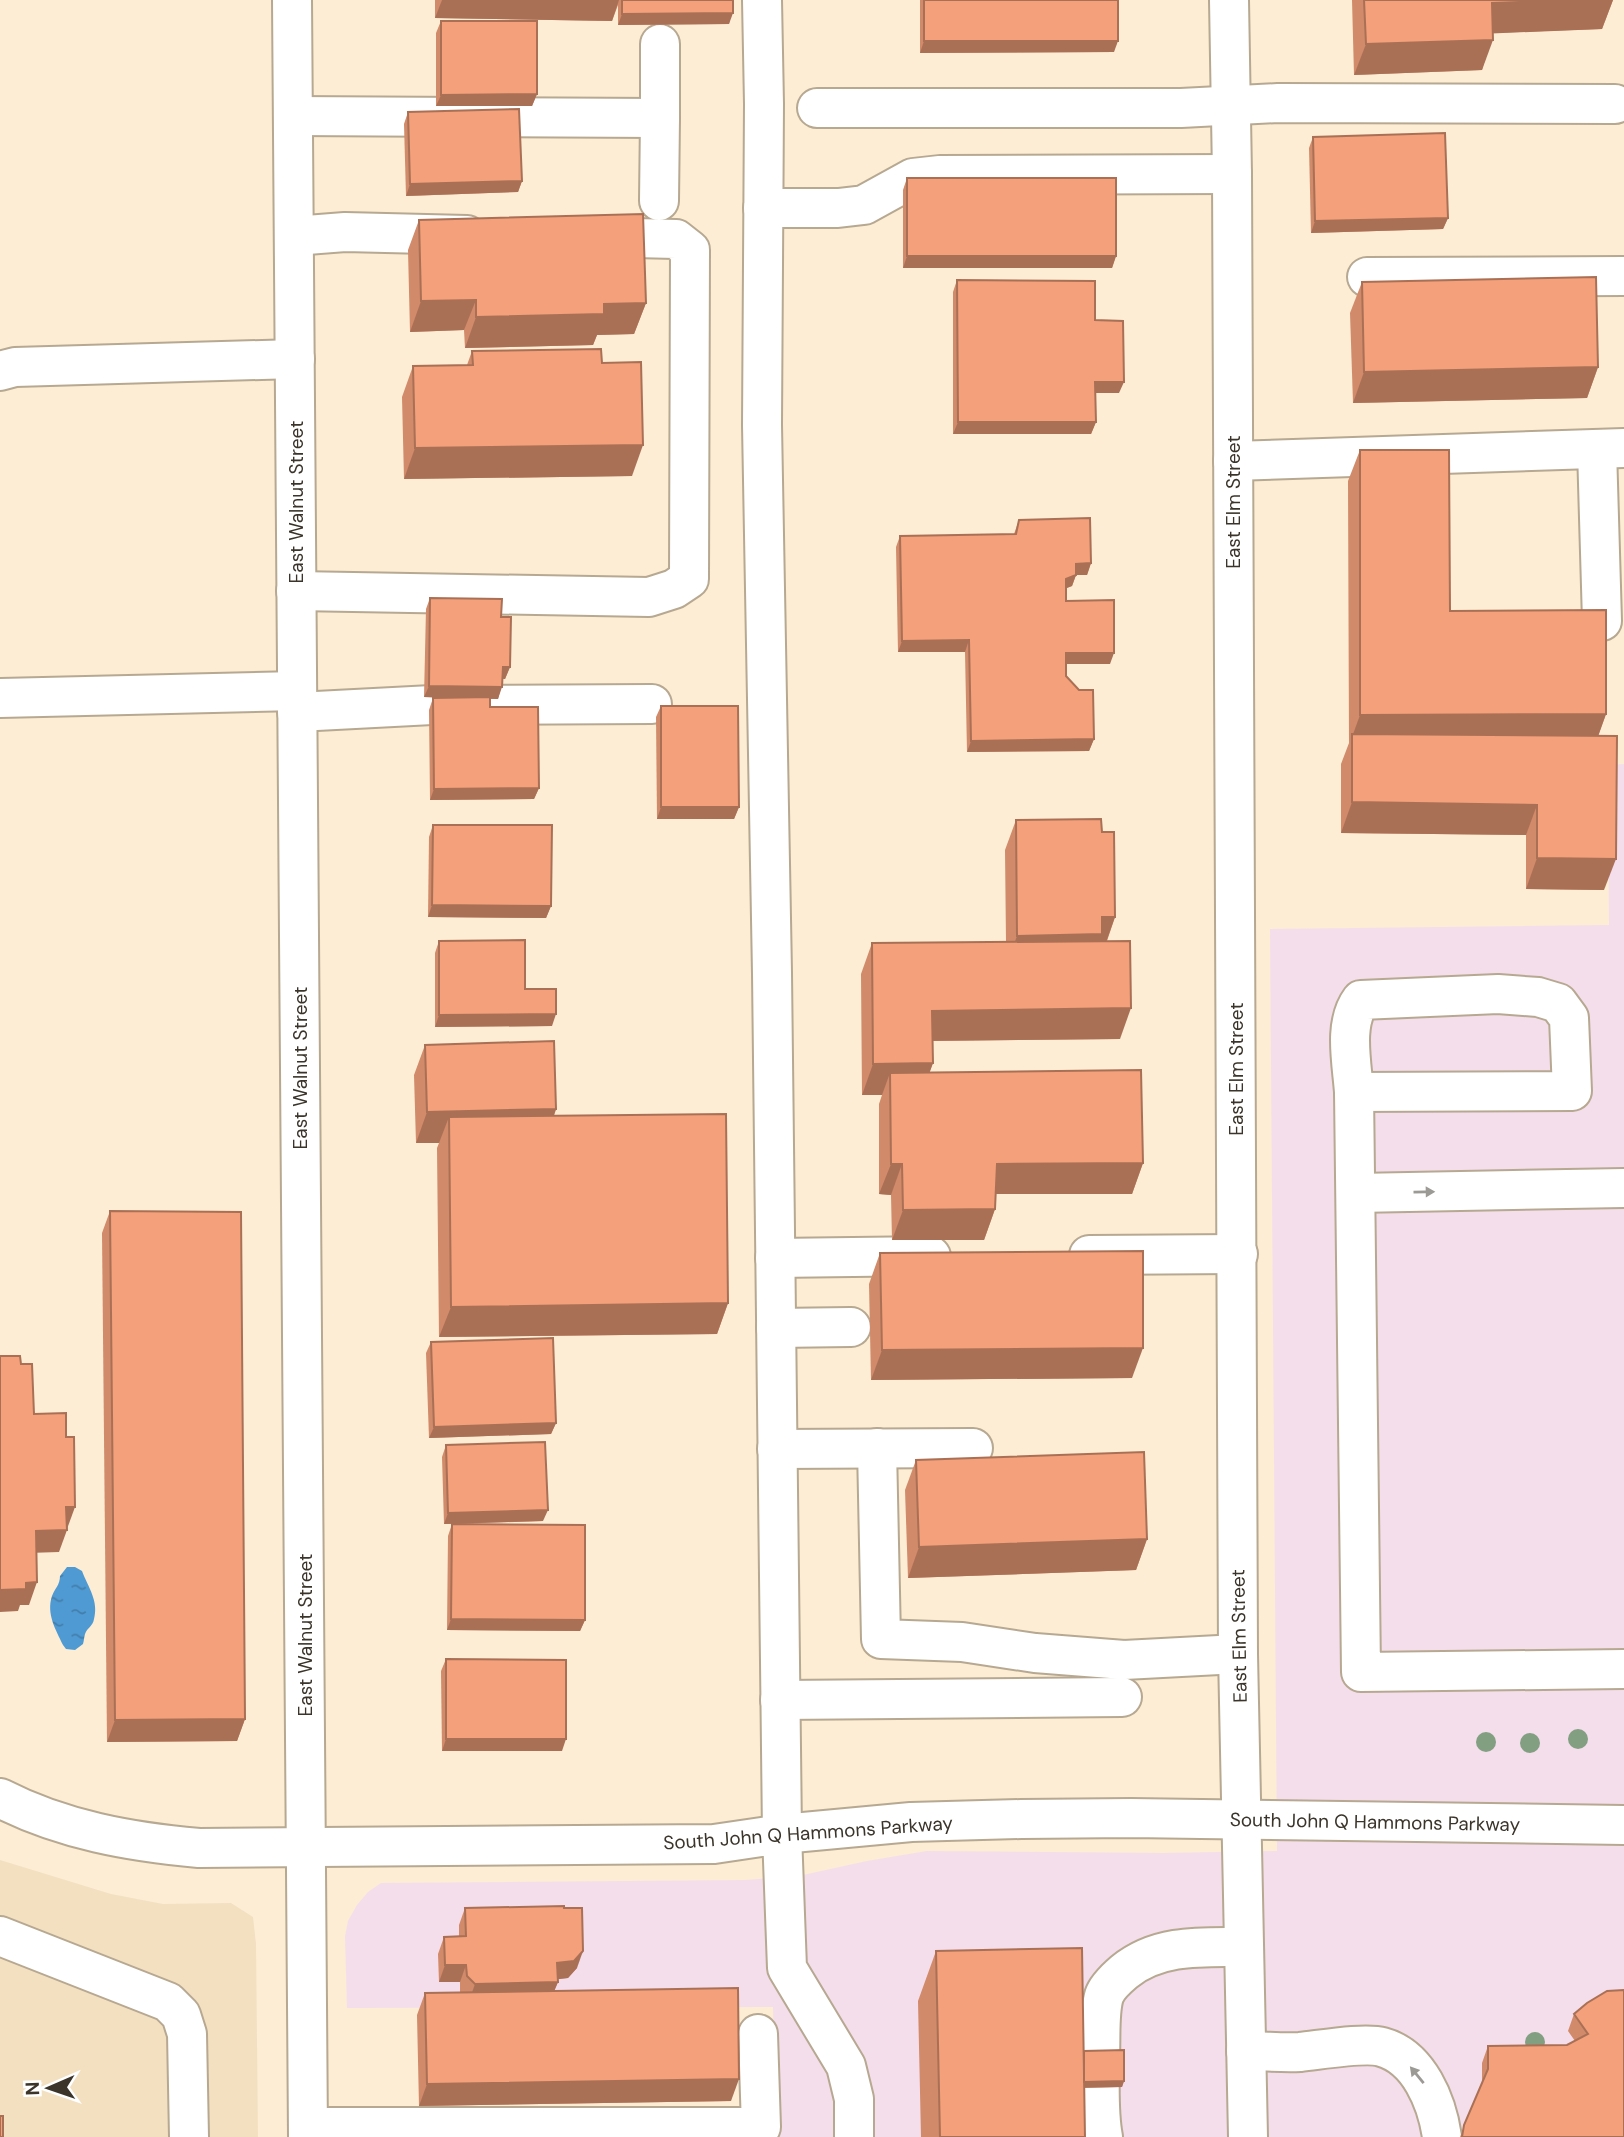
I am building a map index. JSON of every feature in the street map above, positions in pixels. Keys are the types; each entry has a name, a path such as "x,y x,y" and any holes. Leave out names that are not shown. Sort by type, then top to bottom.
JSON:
{"street":[{"name":"East Walnut Street","path":"292,0 308,2132"},
{"path":"762,0 762,425 782,1834 787,1968 846,2066 853,2099 854,2137"},
{"name":"East Elm Street","path":"1229,0 1233,174 1238,1654 1248,2137"},
{"path":"659,201 660,44"},
{"path":"817,108 1230,107 1278,103 1615,104"},
{"path":"293,116 660,118"},
{"path":"763,208 838,208 864,205 912,178 940,175 1233,174"},
{"path":"294,236 345,232 496,235"},
{"path":"296,591 649,597 674,589 689,579 690,250 676,239 565,237"},
{"path":"1367,277 1624,276"},
{"path":"0,371 15,367 295,359"},
{"path":"1233,461 1610,449 1602,621"},
{"path":"0,698 432,705 652,704"},
{"path":"1354,1092 1572,1091 1569,1018 1558,1003 1538,997 1498,994 1361,1000 1354,1010 1350,1029 1356,1193 1361,1672 1624,1669"},
{"path":"1356,1193 1624,1188"},
{"path":"1054,1255 1238,1254"},
{"path":"775,1258 970,1256"},
{"path":"776,1328 851,1327"},
{"path":"877,1448 881,1639 962,1642 1035,1653 1124,1660 1238,1654"},
{"path":"777,1449 972,1448"},
{"path":"780,1700 1122,1696"},
{"name":"South John Q Hammons Parkway","path":"0,1798 47,1818 121,1839 199,1848 714,1844 782,1834 911,1822 1021,1819 1624,1825"},
{"path":"0,1936 168,2002 181,2015 187,2034 189,2137"},
{"path":"1103,2137 1100,2106 1101,2030 1104,1995 1116,1978 1138,1960 1167,1951 1198,1947 1243,1947"},
{"path":"308,2132 761,2127 758,2034"},
{"path":"1246,2051 1296,2052 1380,2046 1394,2052 1422,2078 1436,2109 1442,2137"}],"shaded area":[{"path":"1624,764 1624,2137 777,2137 773,2007 347,2008 345,1936 348,1921 368,1892 381,1883 746,1880 803,1875 927,1851 1277,1851 1270,929 1609,925 1608,765"},
{"path":"0,1860 111,1894 163,1904 231,1903 253,1917 256,1944 258,2137 0,2137"}],"water":[{"path":"67,1567 82,1571 95,1606 93,1621 83,1644 75,1650 66,1649 63,1645 50,1609 60,1576"}],"building":[{"path":"622,0 733,0 733,13 622,14"},
{"path":"924,0 1118,0 1118,41 924,41"},
{"path":"1364,0 1578,0 1492,3 1493,40 1366,44"},
{"path":"441,21 537,21 537,94 441,95"},
{"path":"519,109 522,181 410,184 408,112"},
{"path":"1445,133 1448,218 1315,221 1313,137"},
{"path":"907,178 1116,178 1116,256 907,256"},
{"path":"643,214 646,303 604,304 604,314 476,317 476,300 421,301 419,220"},
{"path":"1596,277 1598,367 1364,372 1362,282"},
{"path":"957,280 1095,281 1095,320 1123,321 1124,382 1095,382 1096,422 958,422"},
{"path":"601,349 602,363 641,362 643,445 415,448 413,366 473,365 472,351"},
{"path":"1360,450 1449,450 1450,611 1606,610 1606,714 1360,715"},
{"path":"1090,518 1091,563 1076,564 1076,575 1066,579 1066,601 1114,600 1114,653 1066,653 1066,676 1079,690 1093,690 1094,739 971,741 969,640 902,641 900,536 1016,534 1019,520"},
{"path":"430,598 502,599 501,617 511,617 510,667 503,667 502,687 429,686"},
{"path":"490,697 490,707 538,707 539,788 434,789 433,698"},
{"path":"661,706 738,706 739,807 661,807"},
{"path":"1352,734 1617,736 1616,859 1537,858 1537,805 1352,802"},
{"path":"1101,819 1102,832 1114,832 1115,917 1102,917 1102,934 1017,936 1016,820"},
{"path":"433,825 552,825 551,906 432,905"},
{"path":"525,940 525,989 556,989 556,1014 439,1015 439,941"},
{"path":"1130,941 1131,1008 932,1011 933,1063 873,1064 872,943"},
{"path":"554,1041 556,1109 427,1112 425,1045"},
{"path":"1141,1070 1143,1163 997,1164 995,1209 903,1210 902,1164 891,1164 890,1073"},
{"path":"726,1114 728,1303 451,1307 449,1117"},
{"path":"110,1211 241,1212 245,1719 115,1720"},
{"path":"1143,1251 1143,1348 882,1350 880,1253"},
{"path":"553,1338 556,1423 434,1427 431,1342"},
{"path":"0,1356 20,1356 21,1364 32,1364 34,1414 66,1413 66,1437 74,1437 75,1507 66,1507 67,1530 36,1531 37,1582 26,1583 26,1589 0,1590"},
{"path":"545,1442 548,1510 448,1513 446,1445"},
{"path":"1144,1452 1147,1539 919,1547 916,1460"},
{"path":"452,1524 585,1525 585,1620 451,1619"},
{"path":"446,1659 566,1660 566,1739 446,1739"},
{"path":"465,1908 582,1908 583,1951 574,1961 557,1963 558,1982 475,1984 467,1976 466,1965 445,1965 444,1937 466,1936"},
{"path":"1082,1948 1085,2137 940,2137 936,1951"},
{"path":"738,1988 739,2079 427,2084 425,1993"},
{"path":"1624,1990 1624,2137 1462,2137 1464,2125 1488,2069 1488,2046 1567,2045 1588,2034 1574,2014 1607,1991"},
{"path":"1124,2050 1124,2081 1084,2082 1084,2051"},
{"path":"0,2116 3,2116 3,2137 0,2137"}]}
